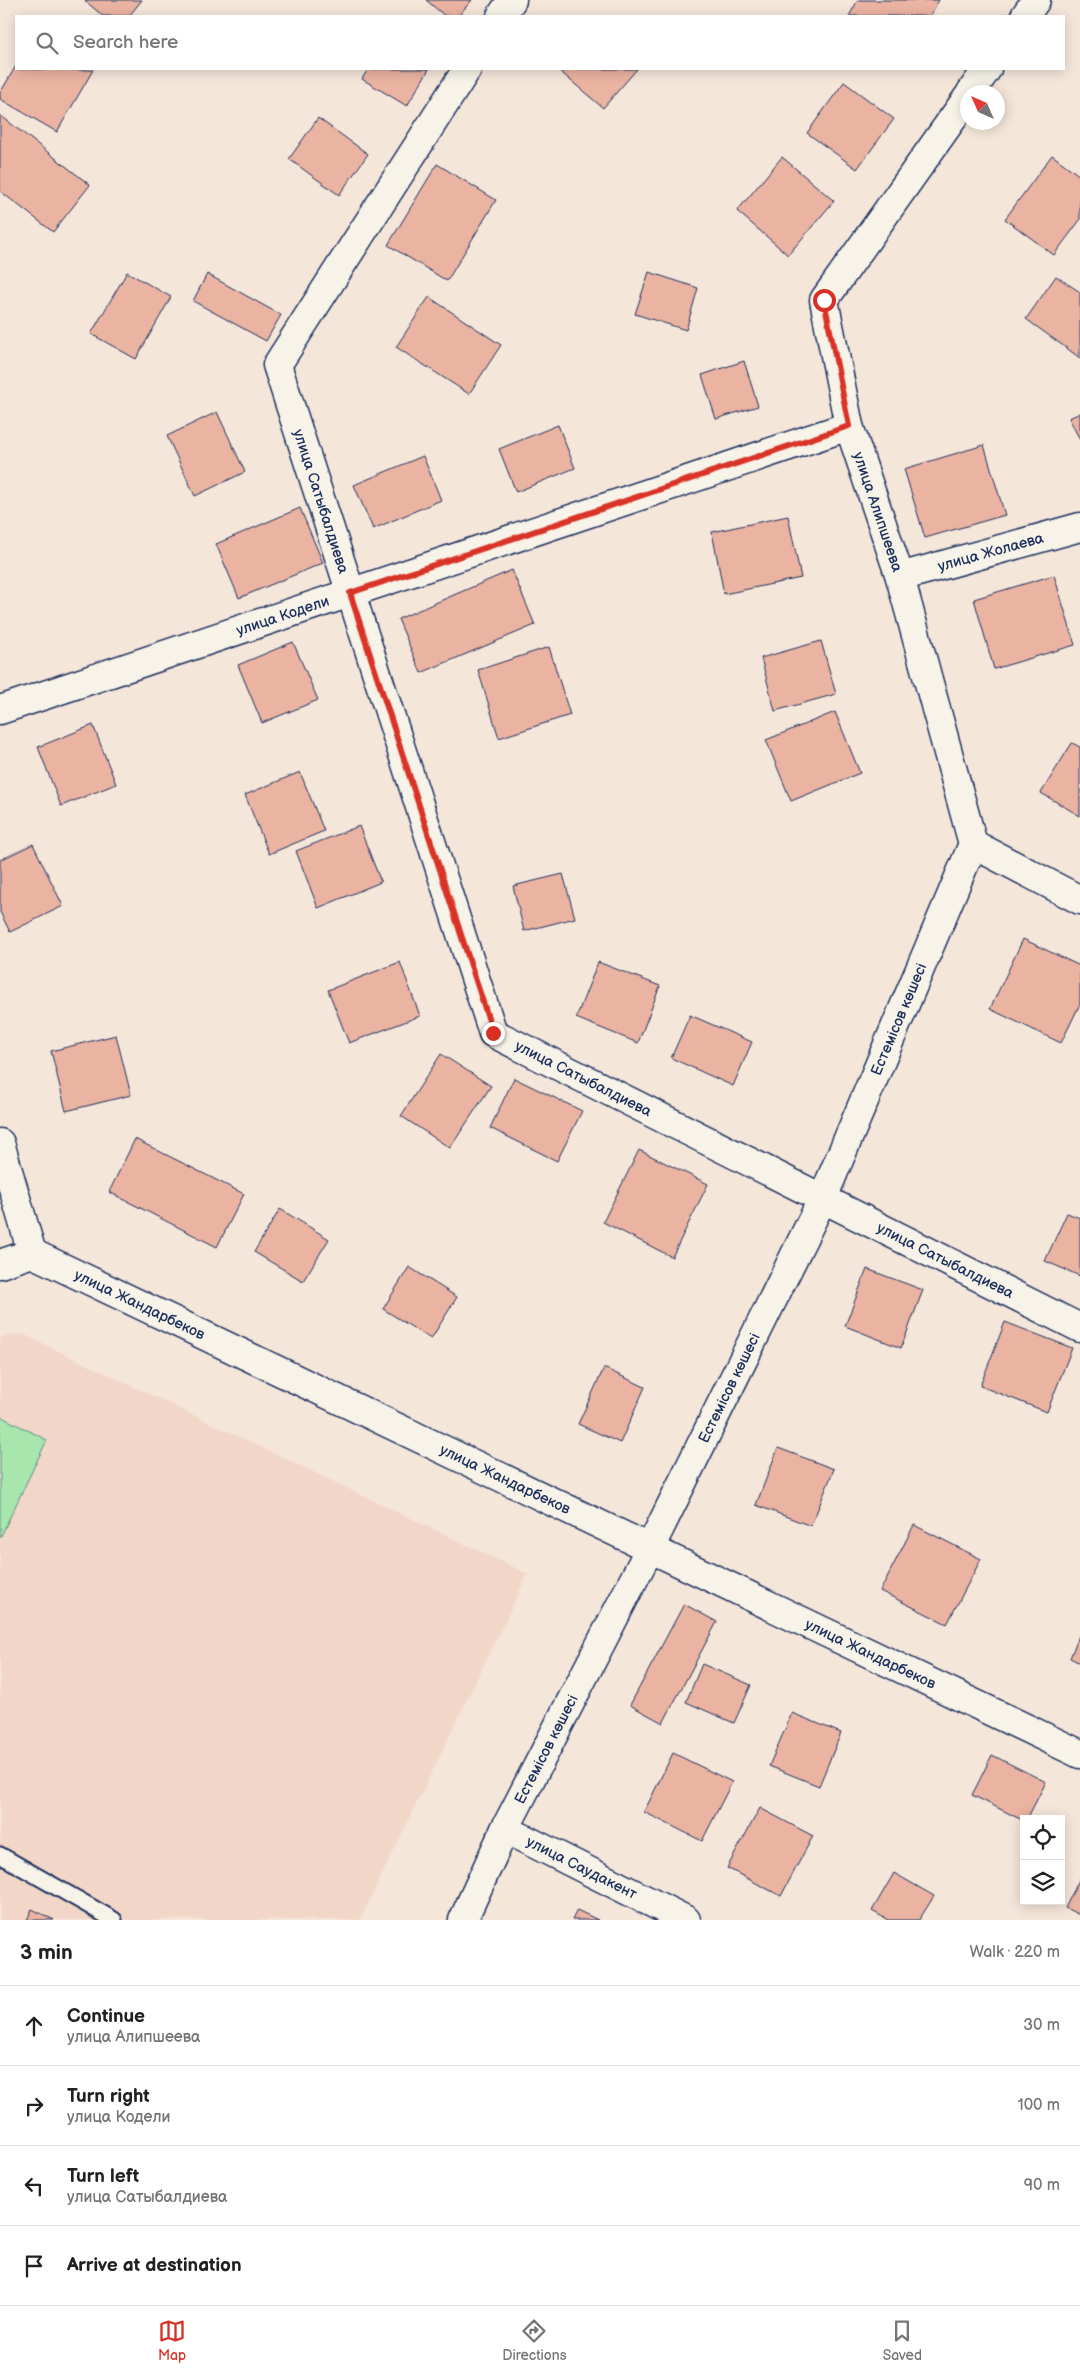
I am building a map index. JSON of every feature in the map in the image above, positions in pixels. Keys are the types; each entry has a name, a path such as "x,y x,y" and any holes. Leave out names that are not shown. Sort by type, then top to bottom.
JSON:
{"street":[{"path":"502,15 512,0"},
{"path":"1025,15 1036,0"},
{"name":"улица Сатыбалдиева","path":"466,70 278,364 350,593 493,1033 1080,1328"},
{"path":"975,85 986,70"},
{"name":"улица Алипшеева","path":"960,108 824,300 849,426 900,578 973,844"},
{"name":"улица Кодели","path":"0,710 849,426"},
{"name":"улица Жолаева","path":"900,578 1080,527"},
{"path":"973,844 1080,900"},
{"name":"Естемісов көшесі","path":"463,1920 505,1829 650,1548 822,1200 973,844"},
{"path":"0,1143 32,1252 0,1264"},
{"name":"улица Жандарбеков","path":"32,1252 1080,1754"},
{"name":"улица Саудакент","path":"505,1829 686,1920"}],"lane":[{"path":"0,1855 114,1920"}],"shaded area":[{"path":"23,1334 528,1574 360,1920 0,1920 0,1337"}],"green space":[{"path":"0,1416 47,1440 0,1538"}],"building":[{"path":"84,0 142,0 130,15 102,15"},
{"path":"426,0 472,0 459,15 444,15"},
{"path":"858,0 939,0 931,15 850,15"},
{"path":"15,68 15,70 93,70 57,132 0,99 0,93"},
{"path":"367,70 428,70 407,106 362,79"},
{"path":"558,70 636,70 603,108"},
{"path":"844,82 894,119 857,169 807,133"},
{"path":"0,115 90,185 53,232 0,191"},
{"path":"318,118 368,154 339,195 289,159"},
{"path":"1052,155 1080,176 1080,220 1054,255 1005,219"},
{"path":"782,157 834,201 788,255 737,211"},
{"path":"437,164 496,200 447,281 388,245"},
{"path":"127,272 171,297 136,359 91,334"},
{"path":"649,272 698,288 686,330 635,314"},
{"path":"207,274 281,315 266,341 193,301"},
{"path":"1056,276 1080,292 1080,358 1026,319"},
{"path":"429,297 501,345 469,394 396,347"},
{"path":"744,361 758,406 716,419 702,375"},
{"path":"217,412 245,472 195,496 167,436"},
{"path":"1080,413 1080,440 1069,418"},
{"path":"558,425 575,468 516,492 499,449"},
{"path":"984,445 1005,515 925,538 904,469"},
{"path":"423,456 441,500 373,529 354,485"},
{"path":"300,508 323,563 239,598 216,544"},
{"path":"788,516 801,578 724,594 712,532"},
{"path":"512,570 535,625 421,673 398,619"},
{"path":"1054,575 1075,645 994,669 974,599"},
{"path":"821,641 836,694 775,711 761,658"},
{"path":"293,642 318,700 262,723 238,665"},
{"path":"549,647 570,715 499,738 478,670"},
{"path":"835,712 860,773 791,801 766,740"},
{"path":"93,725 116,784 61,806 38,747"},
{"path":"1072,743 1080,747 1080,816 1041,793"},
{"path":"300,772 324,831 269,854 245,795"},
{"path":"359,826 381,882 318,908 296,851"},
{"path":"33,844 63,906 10,932 0,912 0,860"},
{"path":"563,874 575,918 524,931 513,886"},
{"path":"1023,939 1080,966 1080,1004 1061,1043 990,1009"},
{"path":"400,962 420,1016 349,1043 328,990"},
{"path":"598,962 660,986 638,1043 576,1018"},
{"path":"690,1015 752,1042 733,1086 671,1058"},
{"path":"116,1035 131,1095 66,1111 51,1051"},
{"path":"441,1054 491,1086 450,1148 401,1116"},
{"path":"514,1078 582,1111 557,1161 490,1128"},
{"path":"135,1139 244,1194 217,1247 109,1192"},
{"path":"639,1150 708,1184 672,1257 603,1222"},
{"path":"280,1209 329,1239 303,1281 254,1252"},
{"path":"1067,1213 1080,1218 1080,1276 1045,1261"},
{"path":"409,1267 457,1297 431,1339 383,1309"},
{"path":"867,1269 923,1290 901,1348 845,1326"},
{"path":"1005,1322 1072,1348 1047,1412 980,1386"},
{"path":"604,1368 645,1387 620,1443 578,1424"},
{"path":"778,1448 834,1469 811,1526 756,1505"},
{"path":"914,1525 981,1559 947,1624 880,1591"},
{"path":"684,1604 717,1622 663,1723 630,1705"},
{"path":"1080,1633 1080,1663 1070,1658"},
{"path":"702,1664 751,1685 734,1723 686,1702"},
{"path":"792,1713 841,1733 819,1786 769,1766"},
{"path":"673,1753 732,1782 702,1841 644,1812"},
{"path":"992,1755 1046,1782 1029,1815 1020,1815 1020,1819 972,1795"},
{"path":"760,1808 813,1836 781,1896 727,1868"},
{"path":"894,1873 934,1896 919,1920 888,1920 872,1911"},
{"path":"1080,1878 1080,1915 1065,1908"},
{"path":"32,1909 54,1920 27,1920"},
{"path":"577,1910 598,1920 572,1920"}],"route":[{"path":"493,1033 350,593 849,426 824,300"}]}
